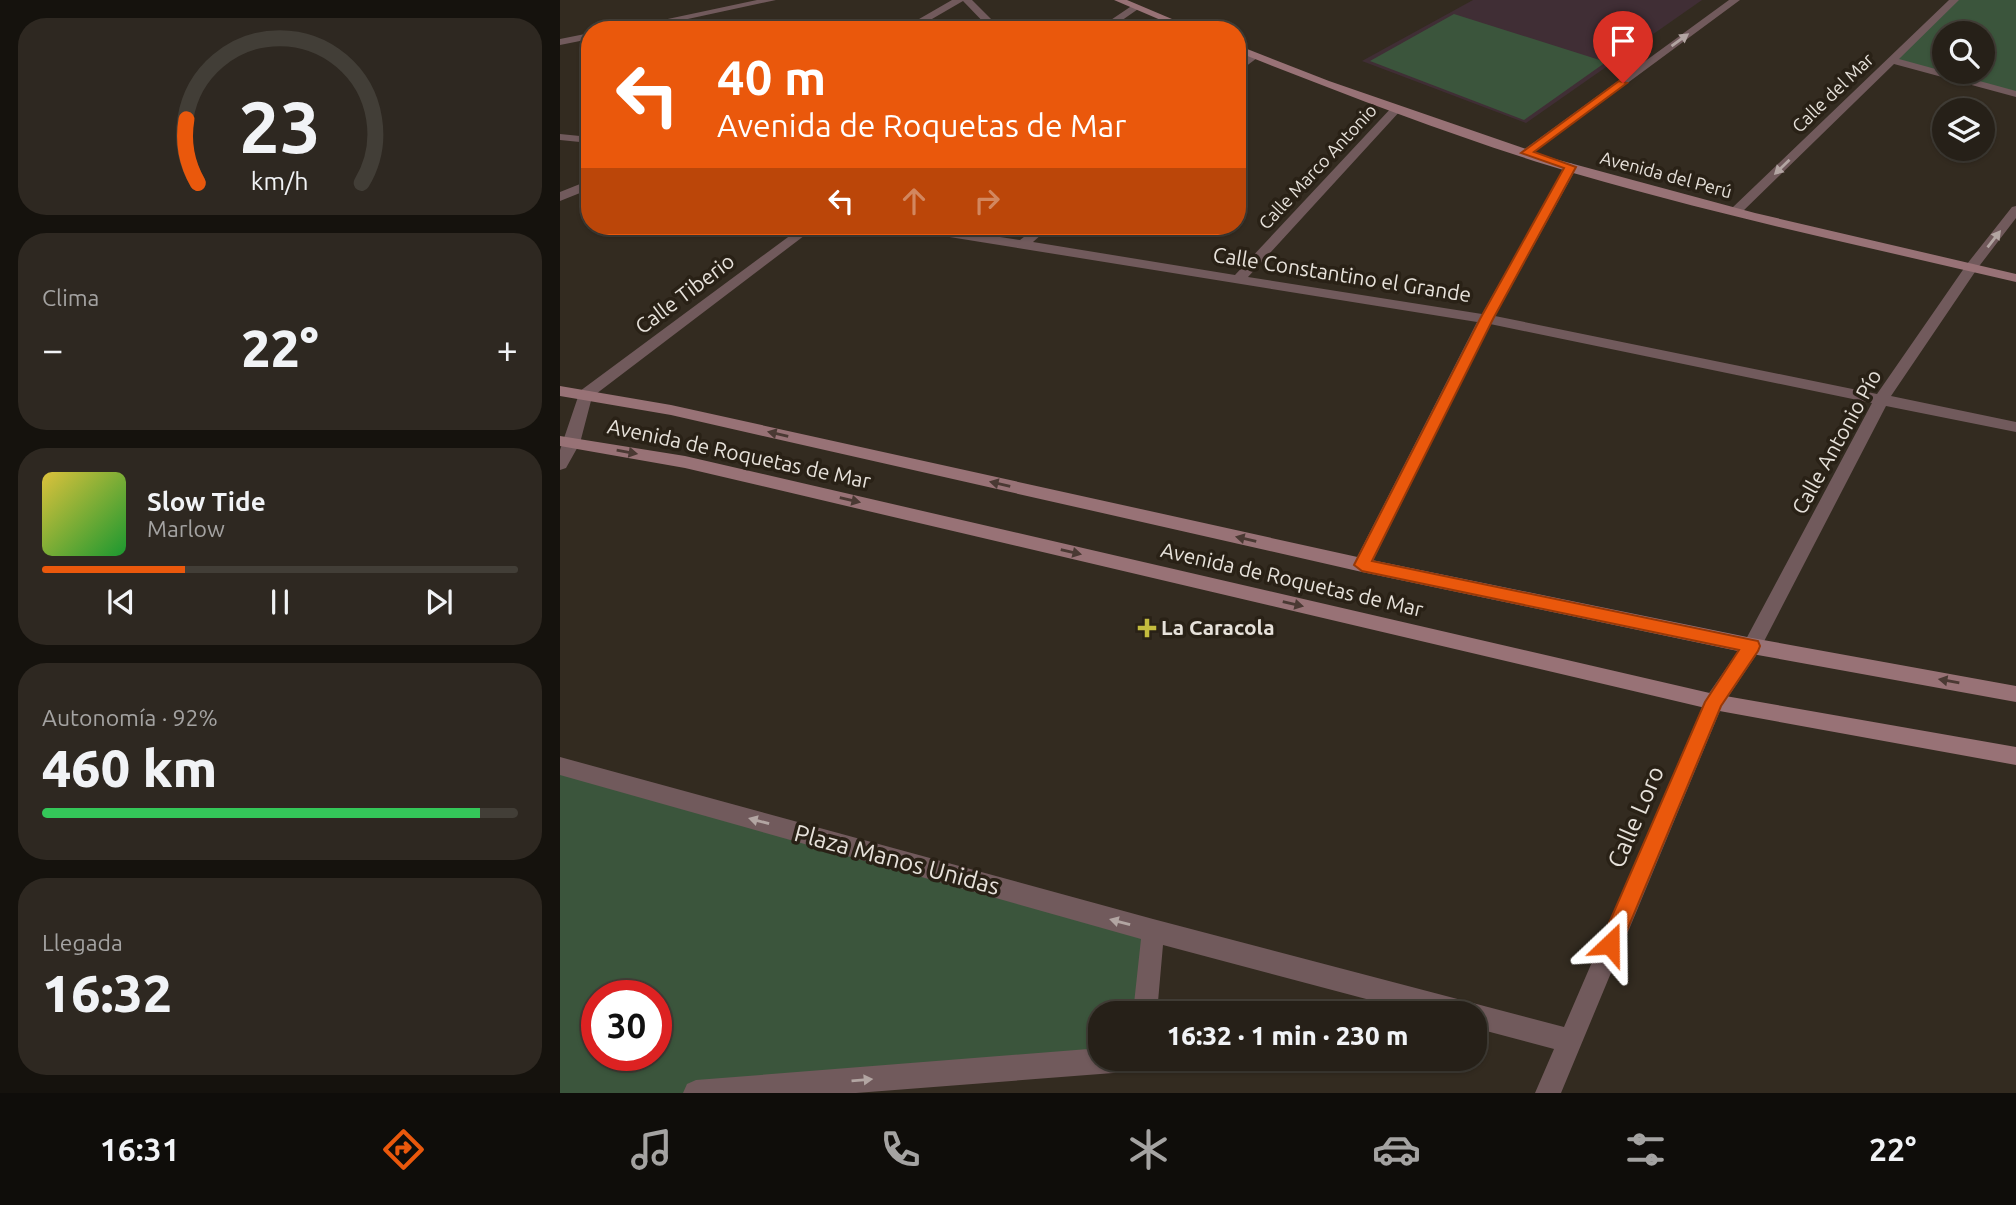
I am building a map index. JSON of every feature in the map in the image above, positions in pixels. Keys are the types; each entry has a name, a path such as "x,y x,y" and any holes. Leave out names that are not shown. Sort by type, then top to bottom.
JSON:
{"main road":[{"path":"1119,0 1171,21"},
{"name":"Avenida del Perú","path":"1246,51 1397,108 1571,167 1735,211 2016,278"},
{"name":"Avenida de Roquetas de Mar","path":"560,391 684,414 1362,565 1752,646 2016,694"},
{"name":"Avenida de Roquetas de Mar","path":"566,442 685,462 1714,702 2016,756"}],"street":[{"path":"666,21 771,0"},
{"path":"921,21 959,0"},
{"path":"967,0 988,21"},
{"path":"1526,153 1735,0"},
{"name":"Calle del Mar","path":"1735,211 1954,0"},
{"path":"1115,21 1136,7"},
{"path":"560,42 581,38"},
{"path":"1246,63 1256,55"},
{"path":"1892,60 2016,94"},
{"name":"Calle Marco Antonio","path":"1237,280 1397,108"},
{"path":"560,136 581,139"},
{"path":"1362,565 1486,319 1571,167"},
{"path":"560,197 581,188"},
{"name":"Calle Antonio Pío","path":"1752,646 1882,398 1972,267 2016,210"},
{"name":"Calle Tiberio","path":"585,396 799,235"},
{"name":"Calle Constantino el Grande","path":"958,235 1486,319 2016,427"},
{"path":"1021,246 1034,235"},
{"path":"560,464 585,396"},
{"name":"Calle Loro","path":"1548,1093 1714,702 1752,646"},
{"name":"Plaza Manos Unidas","path":"560,766 1153,931 1418,1001"},
{"path":"1146,1001 1153,931"},
{"path":"1487,1019 1569,1041"},
{"path":"696,1093 1088,1062"}],"shaded area":[{"path":"1473,0 1702,0 1526,123 1362,61"}],"green space":[{"path":"1954,0 2016,0 2016,94 1980,84 1995,84 1995,21 1932,21"},
{"path":"1454,14 1606,62 1524,120 1370,61"},
{"path":"1932,21 1932,71 1892,60"},
{"path":"560,766 1153,931 1146,1001 1088,1001 1088,1062 696,1093 560,1093"}],"place":[{"name":"La Caracola","path":"1147,628"}],"route":[{"path":"1610,944 1714,702 1752,646 1362,565 1486,319 1571,167 1526,153 1623,83"}]}
